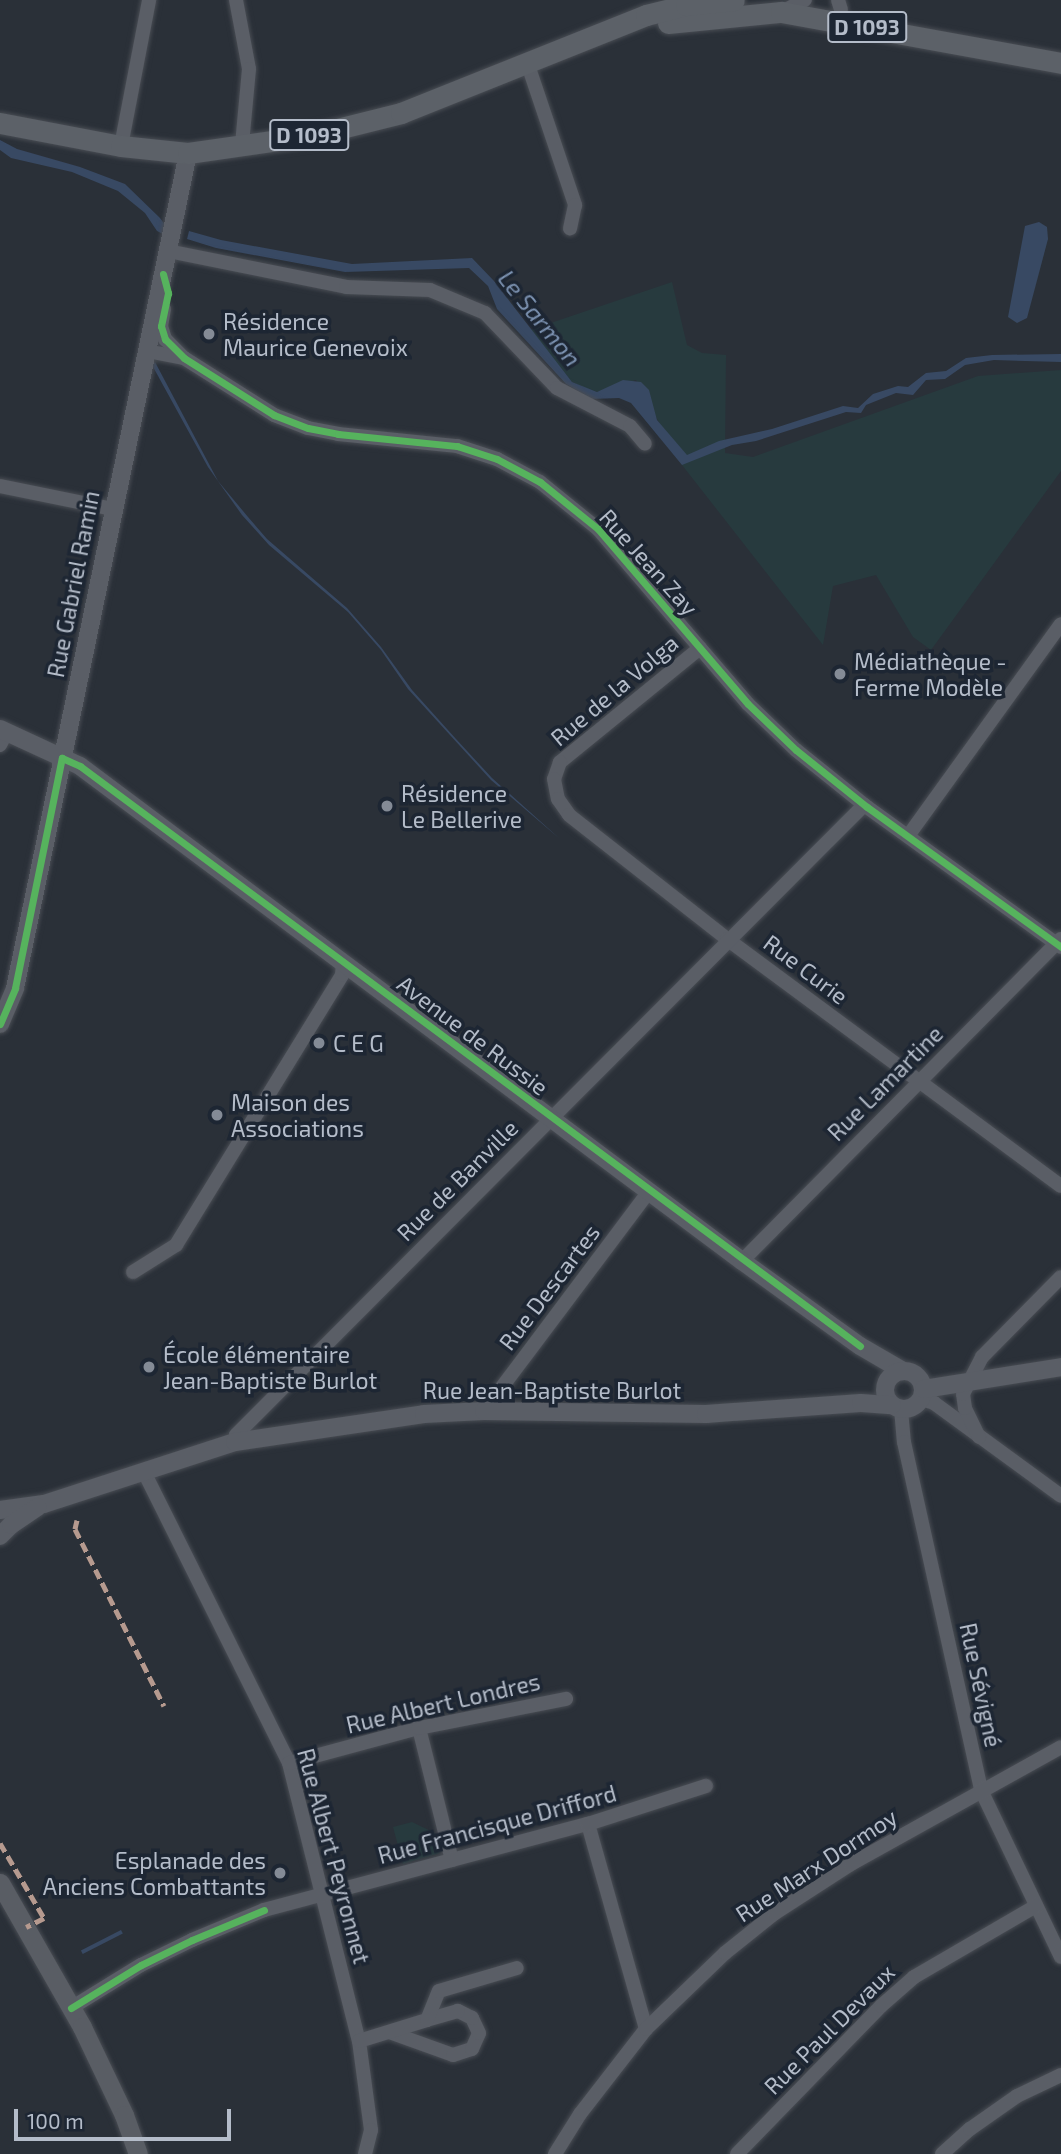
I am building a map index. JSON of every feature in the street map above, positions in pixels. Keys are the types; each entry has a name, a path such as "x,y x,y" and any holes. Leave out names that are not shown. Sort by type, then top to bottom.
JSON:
{"main road":[{"name":"D 1093","path":"528,65 646,15 686,5 734,0"},
{"name":"D 1093","path":"0,123 121,146 188,153 325,133 375,121 528,65 650,26 804,1 839,5 953,43"},
{"name":"D 1093","path":"779,6 1061,63"},
{"path":"0,1883 71,2008 122,2112 138,2154"}],"street":[{"path":"121,146 149,0"},
{"path":"236,0 249,69 242,145"},
{"path":"528,65 575,205 570,228"},
{"name":"Rue Gabriel Ramin","path":"0,1024 15,988 188,153"},
{"path":"169,251 346,288 430,290 485,313 557,388 620,420 645,444"},
{"name":"Rue Jean Zay","path":"163,274 167,293 161,326 165,339 184,358 274,415 308,428 338,435 457,446 497,459 540,482 598,529 748,704 796,750 864,805 1059,943"},
{"name":"Rue Jean Zay","path":"147,351 184,358"},
{"path":"0,486 113,509"},
{"path":"908,836 1061,624"},
{"name":"Rue de la Volga","path":"558,768 593,733 699,648"},
{"name":"Avenue de Russie","path":"2,735 80,766 742,1261 860,1346 903,1371"},
{"name":"Rue Curie","path":"558,768 554,779 558,799 569,815 727,939 1061,1186"},
{"name":"Rue de Banville","path":"235,1442 236,1434 727,939 864,805"},
{"name":"Rue Lamartine","path":"742,1261 1059,943"},
{"path":"133,1272 176,1245 342,975 343,962"},
{"name":"Rue Descartes","path":"484,1411 650,1190"},
{"path":"979,1437 965,1408 963,1394 982,1357 1061,1277"},
{"name":"Avenue de Russie","path":"860,1346 885,1375 886,1384"},
{"path":"1061,1367 923,1394 910,1409 896,1407 886,1384 894,1374 903,1371 918,1376 923,1394 1061,1496"},
{"name":"Rue Jean-Baptiste Burlot","path":"862,1403 886,1384"},
{"name":"Rue Jean-Baptiste Burlot","path":"0,1510 44,1504 235,1442 424,1414 484,1411 706,1414 862,1403 896,1407"},
{"name":"Rue Sévigné","path":"896,1407 981,1790 1061,1957"},
{"name":"Rue Albert Peyronnet","path":"144,1472 289,1763 359,2041 371,2130 365,2154"},
{"name":"Rue Jean-Baptiste Burlot","path":"0,1536 11,1525 44,1504"},
{"name":"Rue Albert Londres","path":"289,1763 418,1728 566,1699"},
{"path":"418,1728 452,1860"},
{"name":"Rue Marx Dormoy","path":"555,2154 580,2114 646,2029 725,1953 775,1913 850,1864 1061,1747"},
{"name":"Rue Francisque Drifford","path":"71,2008 141,1965 191,1940 264,1910 588,1825 706,1786"},
{"path":"588,1825 646,2029"},
{"name":"Rue Paul Devaux","path":"737,2154 881,2006 914,1978 1036,1906"},
{"path":"427,2020 439,1991 517,1968"},
{"path":"359,2041 458,2011 472,2018 479,2033 472,2049 453,2055 389,2032"},
{"path":"942,2154 970,2129 1017,2096 1061,2075"}],"green space":[{"path":"672,282 687,345 702,353 726,355 725,453 753,457 978,376 1061,370 1061,471 931,650 913,637 876,575 833,586 823,645 682,465 636,380 597,392 572,382 530,330"},
{"path":"412,1822 435,1833 440,1853 403,1864 393,1827"}],"water":[{"path":"0,140 17,149 80,167 125,184 160,218 165,225 163,234 157,231 145,213 118,191 72,172 11,158 0,150"},
{"path":"1039,222 1047,227 1048,239 1027,318 1017,323 1008,317 1025,226"},
{"path":"189,231 221,240 352,264 472,258 494,281 572,382 597,392 623,380 641,382 649,390 657,420 687,455 719,441 772,429 843,406 858,408 873,394 898,386 908,387 926,373 946,371 966,358 1061,354 1061,362 994,360 965,365 945,379 926,380 913,395 896,393 866,405 861,413 846,412 756,441 732,445 682,465 631,403 619,398 592,399 566,384 497,309 488,286 469,268 345,272 216,248 187,239"},
{"path":"155,362 218,481 248,517 267,539 347,608 381,647 412,690 456,739 492,778 560,839 491,780 408,689 381,650 348,612 269,545 242,515 208,467 152,365"},
{"path":"121,1930 123,1934 83,1954 81,1950"}],"marked path":[{"path":"77,1520 75,1529 164,1706"},
{"path":"0,1843 44,1918 26,1927"}],"cycle path":[{"path":"163,274 168,293 161,326 165,339 184,358 274,415 308,428 338,434 457,446 497,459 540,482 598,529 748,704 796,750 867,807 1061,947"},
{"path":"0,1024 15,988 62,758 80,766 860,1346"},
{"path":"71,2008 141,1965 264,1910"}],"place":[{"name":"Résidence Maurice Genevoix","path":"209,334"},
{"name":"Médiathèque - Ferme Modèle","path":"840,674"},
{"name":"Résidence Le Bellerive","path":"387,806"},
{"name":"C E G","path":"319,1043"},
{"name":"Maison des Associations","path":"217,1115"},
{"name":"École élémentaire Jean-Baptiste Burlot","path":"149,1367"},
{"name":"Esplanade des Anciens Combattants","path":"280,1873"}],"water label":[{"name":"Le Sarmon","path":"540,318"}]}
